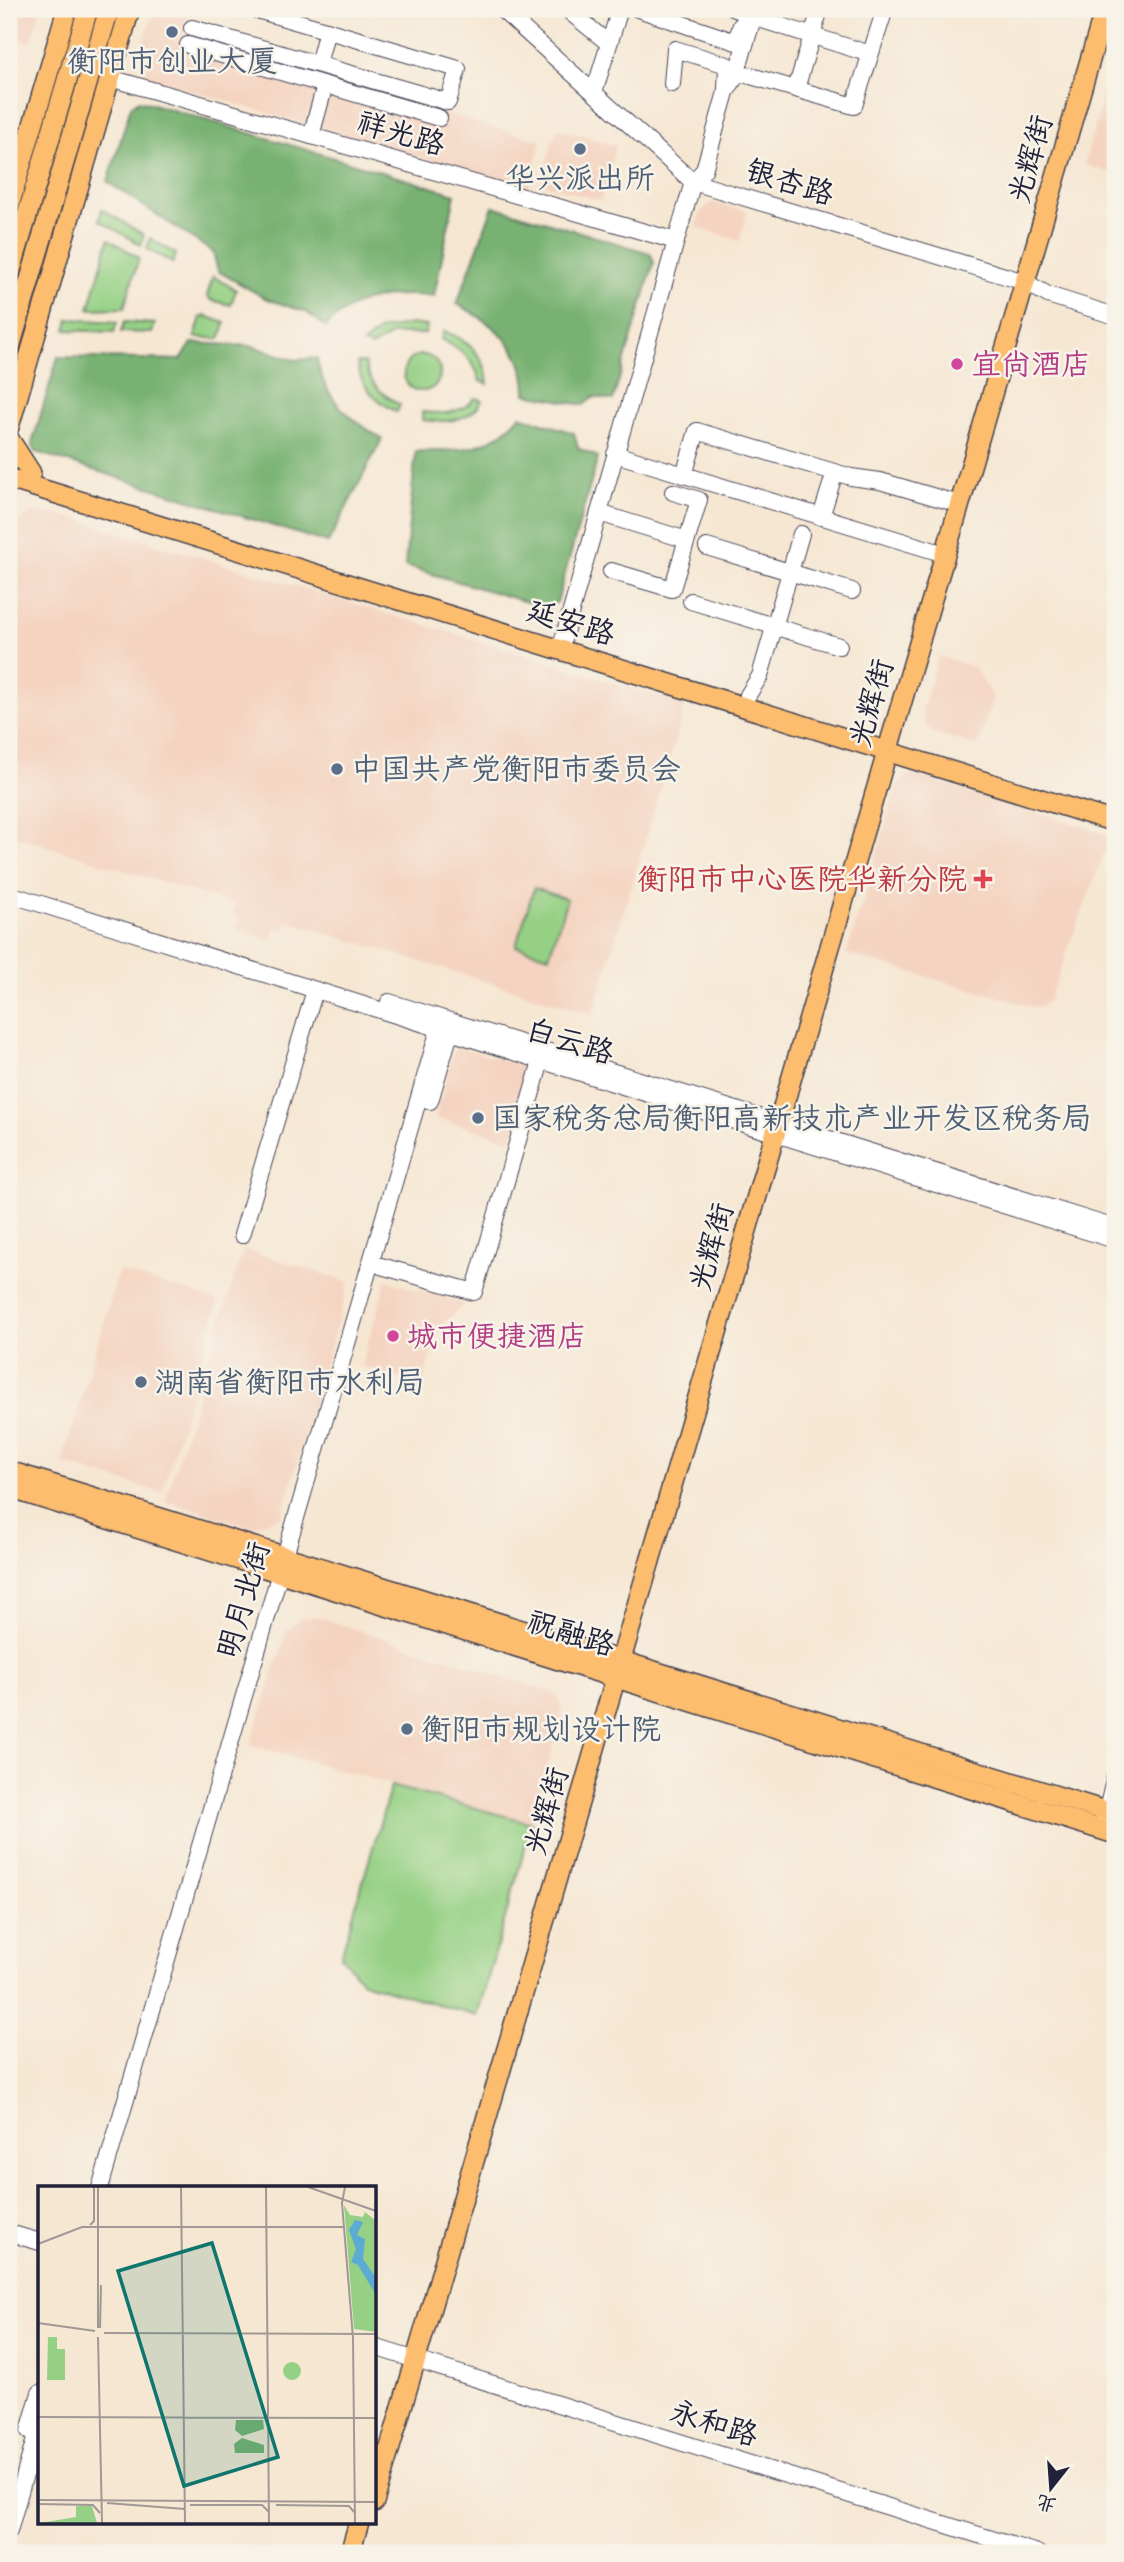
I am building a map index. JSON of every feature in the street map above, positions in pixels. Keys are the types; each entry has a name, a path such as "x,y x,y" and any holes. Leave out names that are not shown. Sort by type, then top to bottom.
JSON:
{"main road":[{"path":"9,206 67,9"},
{"path":"9,277 11,250 27,215 88,9"},
{"path":"9,351 109,9"},
{"path":"9,427 130,9"},
{"name":"光辉街","path":"376,2494 411,2363 1021,281 1096,9"},
{"name":"光辉街","path":"886,744 952,502 1105,9"},
{"path":"100,37 110,78"},
{"path":"76,121 110,78"},
{"path":"11,250 35,261"},
{"path":"9,439 23,482"},
{"name":"延安路","path":"9,466 23,482"},
{"name":"延安路","path":"9,479 886,744 1115,808"},
{"name":"延安路","path":"562,644 748,695 1115,822"},
{"name":"祝融路","path":"9,1471 287,1566 1111,1819"},
{"name":"祝融路","path":"9,1489 287,1566"},
{"name":"光辉街","path":"376,2465 411,2363"},
{"path":"350,2553 358,2524"},
{"path":"359,2553 368,2524"}],"street":[{"path":"192,28 448,102 457,69 327,30 290,14 254,9"},
{"name":"银杏路","path":"501,9 693,182 1021,281 1048,295 1115,316"},
{"path":"573,9 570,12 607,42"},
{"path":"594,92 607,42 620,9"},
{"path":"638,9 736,42 747,11"},
{"path":"796,89 820,9"},
{"path":"737,72 854,106 885,9"},
{"path":"747,11 812,36 870,54"},
{"path":"562,644 693,182 704,170 726,92 737,72 747,11"},
{"path":"318,64 327,30"},
{"path":"188,45 439,118"},
{"path":"672,84 675,49 727,65 726,92"},
{"name":"祥光路","path":"110,78 676,241"},
{"path":"311,136 325,85"},
{"path":"684,475 697,431 835,472 952,502"},
{"path":"615,454 938,552"},
{"path":"821,517 835,472"},
{"path":"611,571 672,589 699,500 673,492"},
{"path":"599,513 687,540"},
{"path":"748,695 760,676 801,534"},
{"path":"706,547 852,591"},
{"path":"691,601 839,646"},
{"name":"白云路","path":"9,883 1115,1240"},
{"name":"白云路","path":"9,894 541,1061 1115,1228"},
{"path":"243,1235 315,990"},
{"name":"明月北街","path":"108,2186 287,1566 381,1266 445,1031"},
{"name":"明月北街","path":"101,2186 445,1031"},
{"path":"381,1266 474,1292 541,1061"},
{"path":"1111,1819 1115,1777"},
{"path":"9,2233 38,2241"},
{"path":"9,2244 38,2252"},
{"name":"永和路","path":"376,2348 411,2363 1002,2553"},
{"name":"永和路","path":"376,2358 411,2363 1037,2553"},
{"path":"9,2501 38,2400"},
{"path":"9,2531 38,2428"}],"shaded area":[{"path":"9,9 40,9 31,42 17,39 9,67"},
{"path":"154,9 191,9 183,38 541,141 528,188 150,79 139,59"},
{"path":"1115,55 1115,174 1084,165"},
{"path":"557,128 616,145 601,201 541,183"},
{"path":"712,202 748,211 739,241 696,227 701,212"},
{"name":"中国共产党衡阳市委员会","path":"34,513 58,514 686,704 593,1014 287,921 284,930 276,928 272,940 235,930 240,916 233,914 235,905 9,834 9,549 17,521"},
{"path":"938,656 974,667 993,697 978,746 932,732 924,724 922,711"},
{"name":"衡阳市中心医院华新分院","path":"912,774 1111,835 1049,1000 1043,1006 1034,1007 847,954 898,782"},
{"path":"459,1047 532,1069 512,1140 435,1118 453,1052"},
{"path":"243,1249 349,1282 282,1516 252,1527 165,1501"},
{"name":"湖南省衡阳市水利局","path":"119,1271 219,1301 162,1493 62,1463"},
{"path":"386,1280 465,1304 440,1326 422,1385 361,1366"},
{"name":"衡阳市规划设计院","path":"318,1617 551,1692 560,1701 562,1713 532,1823 250,1745 287,1630 301,1618"}],"green space":[{"path":"139,100 455,194 434,296 390,296 362,302 337,316 326,327 306,312 267,299 218,271 213,252 108,182 131,106"},
{"path":"493,206 650,253 654,262 613,400 594,397 583,405 526,394 521,364 506,340 484,320 457,304"},
{"path":"102,209 144,235 141,245 99,220"},
{"path":"150,238 176,254 173,263 147,249"},
{"path":"109,239 139,258 124,308 89,309"},
{"path":"213,276 236,290 231,305 211,300 207,296"},
{"path":"206,316 225,323 220,339 195,337 201,317"},
{"path":"69,319 117,322 114,332 66,330"},
{"path":"124,322 155,324 152,333 121,332"},
{"path":"411,324 427,326 425,334 393,334 371,347 363,344 380,330"},
{"path":"444,331 461,339 475,351 484,366 488,384 480,381 466,356 441,339"},
{"path":"192,343 252,346 294,360 317,358 325,385 339,406 382,439 328,543 36,452 32,444 58,357 181,360"},
{"path":"422,355 435,360 440,373 435,386 422,391 409,386 404,373 409,360"},
{"path":"357,363 365,363 377,388 400,405 397,412 382,403 365,386"},
{"path":"475,398 482,400 464,417 448,421 422,420 422,412 444,413 457,410 470,404"},
{"path":"520,416 574,433 578,448 598,457 557,602 547,608 405,566 416,451 446,451 473,447 498,436"},
{"path":"534,888 567,899 549,956 516,946"},
{"path":"391,1786 532,1823 477,2016 362,1982 341,1956"}],"place":[{"name":"衡阳市创业大厦","path":"172,32"},
{"name":"华兴派出所","path":"580,149"},
{"name":"宜尚酒店","path":"957,364"},
{"name":"中国共产党衡阳市委员会","path":"337,769"},
{"name":"衡阳市中心医院华新分院","path":"983,879"},
{"name":"国家税务总局衡阳高新技术产业开发区税务局","path":"478,1118"},
{"name":"城市便捷酒店","path":"393,1336"},
{"name":"湖南省衡阳市水利局","path":"141,1382"},
{"name":"衡阳市规划设计院","path":"407,1729"}]}
